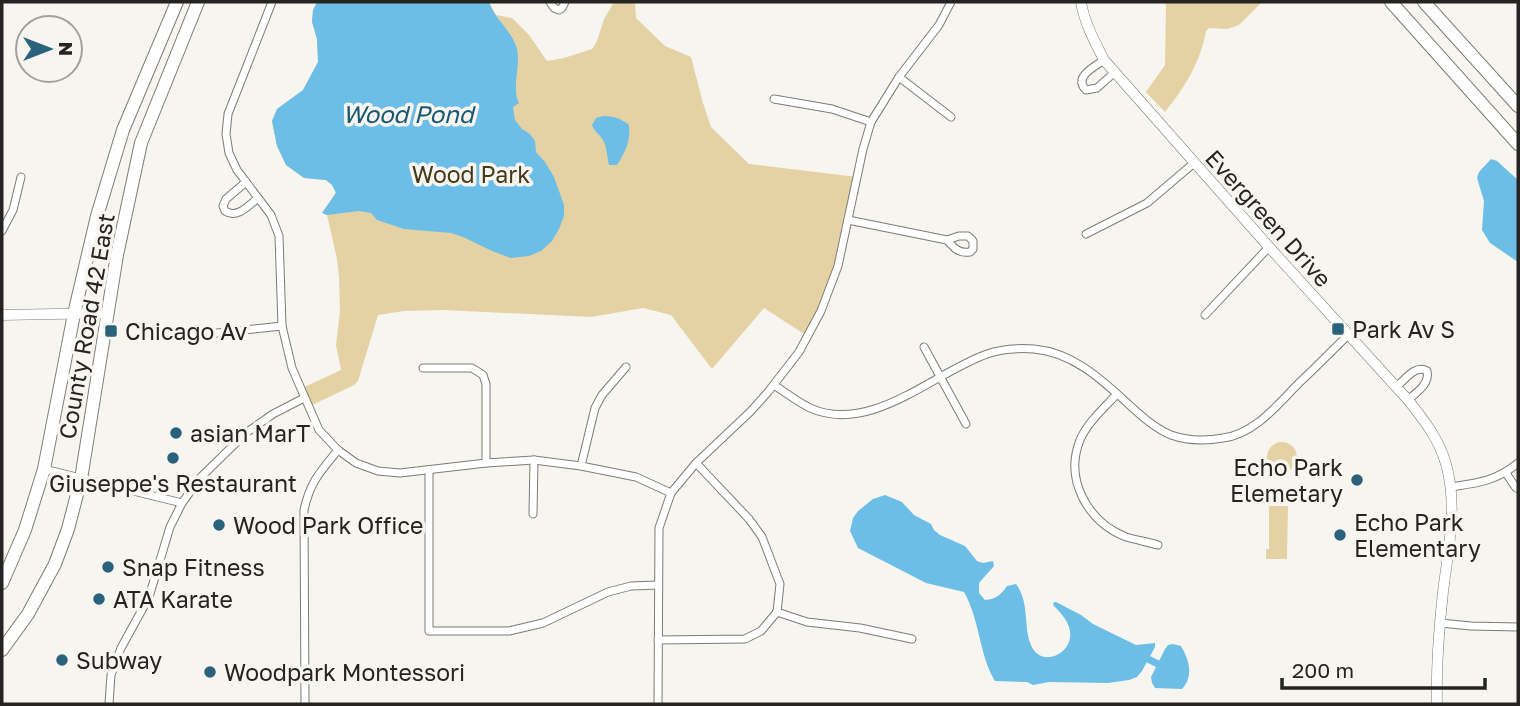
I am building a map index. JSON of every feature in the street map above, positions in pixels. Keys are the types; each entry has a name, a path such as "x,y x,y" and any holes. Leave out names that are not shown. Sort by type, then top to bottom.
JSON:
{"highway":[{"name":"County Road 42 East","path":"2,583 25,530 44,469 74,314 97,216 123,130 177,2"},
{"name":"County Road 42 East","path":"2,650 28,614 55,564 68,528 81,479 117,254 141,143 198,2"},
{"path":"1391,2 1518,144"},
{"path":"1424,2 1518,106"}],"street":[{"path":"272,2 228,114 226,134 229,153 237,170 271,215 279,236 282,326 292,368 319,430 338,450 356,463 378,471 400,473 534,460 636,477 671,493"},
{"path":"550,2 559,10 565,2"},
{"path":"658,704 659,528 671,493 696,463 751,412 799,352 821,310 838,266 870,122 939,24 951,2"},
{"name":"Evergreen Drive","path":"1081,2 1104,60 1408,400 1436,438 1446,463 1451,487 1452,515 1440,623 1437,704"},
{"path":"1104,60 1082,78 1083,87 1086,90 1097,88 1115,72"},
{"path":"900,77 951,117"},
{"path":"774,99 832,110 870,122"},
{"path":"1086,234 1147,203 1194,163"},
{"path":"2,231 13,211 21,177"},
{"path":"246,183 226,199 223,206 225,211 237,214 258,198"},
{"path":"848,220 947,240"},
{"path":"1205,315 1269,247"},
{"path":"2,315 107,313"},
{"path":"191,336 282,326"},
{"path":"774,385 810,408 831,414 851,415 885,407 987,354 1009,349 1034,349 1075,361 1092,372 1149,423 1170,434 1198,441 1226,438 1245,431 1262,420 1349,335"},
{"path":"924,347 966,424"},
{"path":"581,466 595,408 602,395 626,367"},
{"path":"423,368 472,368 483,375 486,384 486,463"},
{"path":"1396,387 1415,369 1422,368 1427,371 1426,383 1408,400"},
{"path":"1117,394 1089,425 1080,440 1074,462 1076,485 1086,507 1102,523 1125,536 1158,545"},
{"path":"109,704 111,675 121,648 149,597 170,527 182,503 201,477 246,433 273,414 304,398"},
{"path":"305,704 304,510 314,479 338,450"},
{"path":"533,514 534,460"},
{"path":"658,640 745,639 761,631 777,612 779,584 762,537 749,519 696,463"},
{"path":"1451,487 1485,482 1506,473 1518,463"},
{"path":"44,469 182,503"},
{"path":"429,470 429,631 509,631 542,623 608,592 631,586 658,585"},
{"path":"1506,473 1516,488"},
{"path":"777,612 807,622 860,628 912,639"},
{"path":"1440,623 1518,627"}],"green space":[{"name":"Wood Park","path":"317,2 489,2 496,15 512,18 529,35 547,61 592,49 614,2 635,2 636,18 665,46 691,57 711,127 749,164 857,177 838,266 807,336 764,308 712,369 671,315 643,308 591,317 444,310 404,311 378,315 358,381 354,385 308,407 300,389 341,370 336,345 340,311 337,259 327,215 322,213 336,192 326,180 304,178 286,165 277,146 272,121 277,109 303,90 318,62 317,39 312,22"},
{"path":"1164,2 1262,2 1239,25 1227,29 1209,28 1206,31 1191,74 1165,112 1146,92 1165,65"},
{"path":"1282,442 1292,447 1297,457 1292,467 1282,472 1272,467 1267,457 1272,447"},
{"path":"1269,506 1288,506 1287,559 1266,559 1266,549 1269,549"}],"water":[{"name":"Wood Pond","path":"317,2 489,2 517,49 516,90 519,103 513,107 515,120 535,141 536,152 554,177 564,205 564,216 552,241 541,251 529,256 511,258 451,233 404,229 377,220 371,213 322,213 336,193 332,185 326,180 304,178 286,165 277,146 272,121 277,109 303,90 318,62 317,39 312,22"},
{"path":"596,118 617,118 629,125 627,146 617,165 609,165 602,138 592,125"},
{"path":"1491,159 1497,161 1518,180 1518,262 1490,243 1482,230 1484,201 1477,178"},
{"path":"885,495 902,502 914,515 931,524 940,535 965,546 977,561 993,561 994,566 979,583 979,593 985,600 995,598 1007,586 1016,584 1023,600 1030,642 1038,654 1052,657 1064,650 1068,643 1069,627 1053,605 1056,602 1136,645 1155,643 1142,671 1129,680 1108,683 1049,682 1033,685 1027,682 995,681 964,592 926,583 858,548 850,531 853,518 873,499"},
{"path":"1173,644 1181,646 1186,657 1189,673 1186,684 1182,689 1155,688 1151,677 1165,649"}],"waterway":[{"path":"1148,659 1158,664"}],"place":[{"name":"Park Av S","path":"1338,329"},
{"name":"Chicago Av","path":"111,331"},
{"name":"asian MarT","path":"176,433"},
{"name":"Giuseppe's Restaurant","path":"173,458"},
{"name":"Echo Park Elemetary","path":"1357,480"},
{"name":"Wood Park Office","path":"219,525"},
{"name":"Echo Park Elementary","path":"1340,535"},
{"name":"Snap Fitness","path":"108,567"},
{"name":"ATA Karate","path":"99,599"},
{"name":"Subway","path":"62,660"},
{"name":"Woodpark Montessori","path":"210,672"}]}
